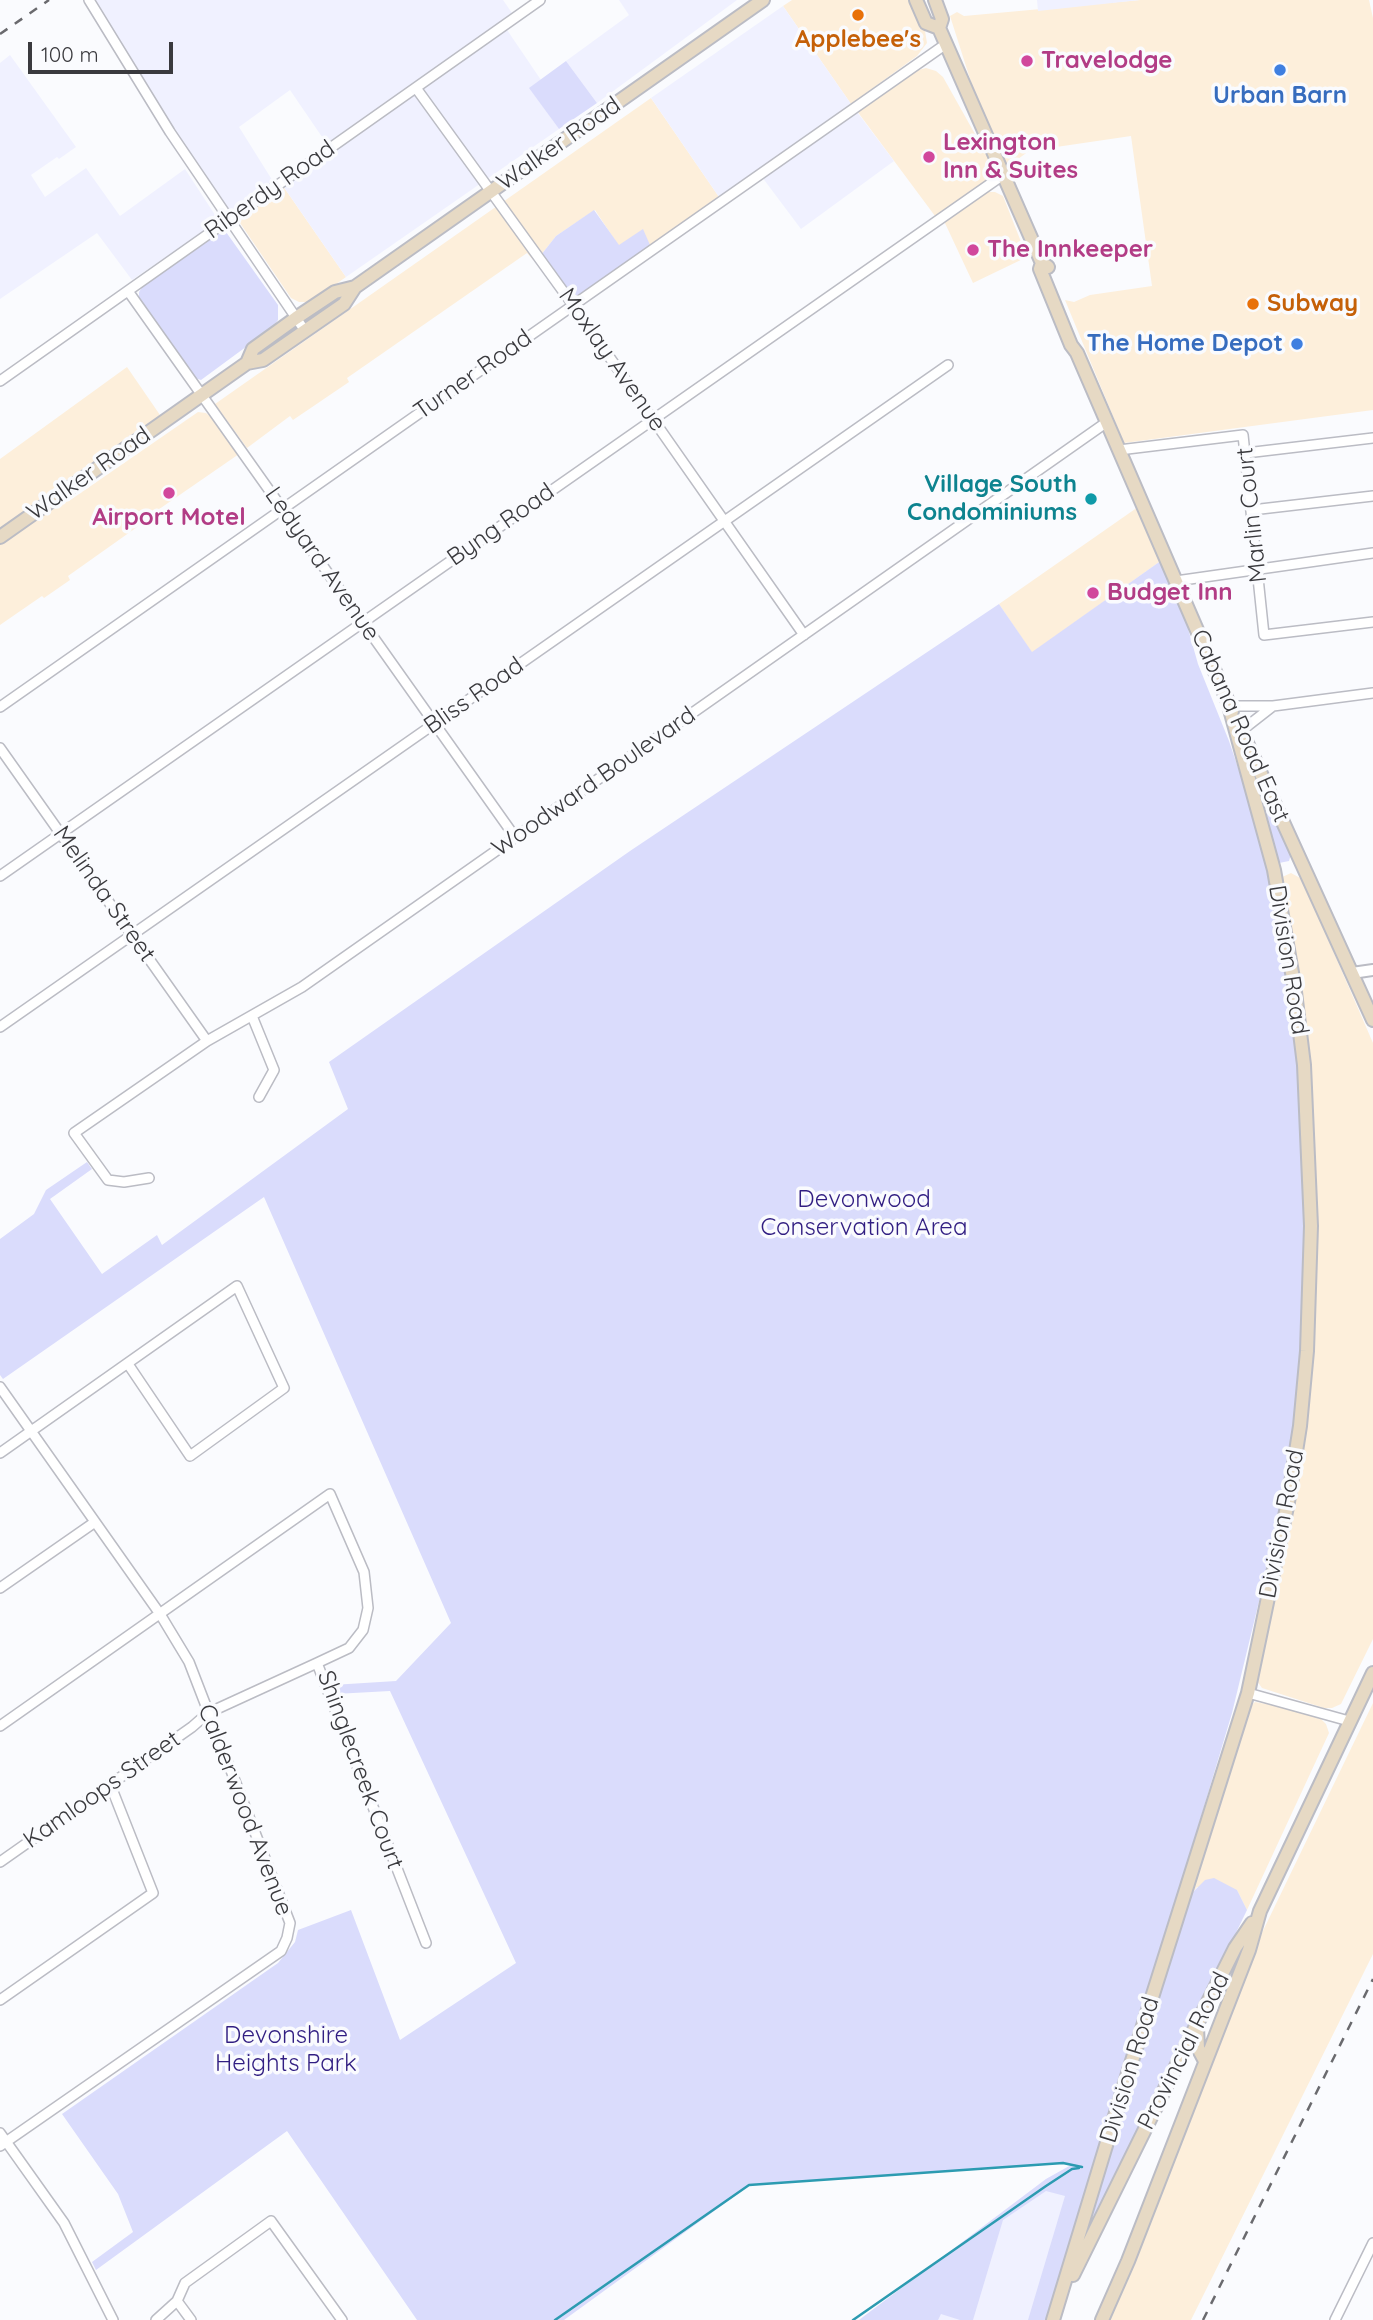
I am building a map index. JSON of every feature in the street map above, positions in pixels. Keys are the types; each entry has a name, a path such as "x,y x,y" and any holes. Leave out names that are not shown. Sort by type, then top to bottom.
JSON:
{"main road":[{"name":"Walker Road","path":"247,363 253,349 296,318 335,292 355,287 763,0"},
{"name":"Cabana Road East","path":"916,0 926,23 939,28"},
{"name":"Cabana Road East","path":"934,0 942,19 939,28 1042,263 1048,267 1078,341 1077,353 1229,706 1373,1020"},
{"name":"Walker Road","path":"0,537 247,363 263,360 344,304 355,287"},
{"name":"Division Road","path":"1055,2314 1248,1693 1288,1502 1300,1426 1307,1351 1311,1226 1304,1065 1294,984 1274,870 1229,706"},
{"name":"Provincial Road","path":"1055,2314 1235,1948 1260,1911 1373,1673"},
{"name":"Provincial Road","path":"1102,2320 1128,2261 1249,1950 1260,1911"},
{"path":"1197,2024 1198,2048 1205,2061"}],"street":[{"path":"89,0 170,132 305,331"},
{"name":"Riberdy Road","path":"0,381 540,0"},
{"name":"Turner Road","path":"0,708 946,44"},
{"name":"Moxlay Avenue","path":"416,88 573,305 804,635"},
{"name":"Byng Road","path":"0,876 1003,175"},
{"name":"Ledyard Avenue","path":"128,290 515,837"},
{"name":"Bliss Road","path":"0,1027 948,365"},
{"name":"Woodward Boulevard","path":"149,1178 124,1182 108,1180 74,1133 207,1041 302,987 1107,422"},
{"name":"Marlin Court","path":"1119,450 1243,435 1264,635 1373,622"},
{"path":"1246,453 1373,438"},
{"path":"1252,510 1373,496"},
{"path":"1176,580 1373,553"},
{"path":"1229,706 1273,706 1373,693"},
{"path":"1241,731 1273,706"},
{"name":"Melinda Street","path":"0,748 207,1041"},
{"path":"1352,973 1373,970"},
{"path":"252,1016 274,1070 259,1097"},
{"path":"0,1453 237,1286 284,1388 191,1456 128,1364"},
{"name":"Calderwood Avenue","path":"0,1387 160,1614 189,1662 290,1923 281,1951 3,2144"},
{"name":"Shinglecreek Court","path":"160,1614 330,1494 364,1572 368,1608 363,1630 349,1648 317,1664 426,1943"},
{"path":"0,1588 95,1522"},
{"path":"0,1726 160,1614"},
{"name":"Kamloops Street","path":"0,1862 208,1713 317,1664"},
{"path":"1248,1693 1349,1721"},
{"path":"0,2000 153,1894 110,1784"},
{"path":"0,2133 3,2144 64,2223 113,2320"},
{"path":"156,2320 177,2301 185,2283 271,2221 342,2320"},
{"path":"1335,2320 1370,2257 1373,2243"},
{"path":"177,2301 191,2320"}],"shaded area":[{"path":"94,0 503,0 512,13 501,21 541,80 530,88 559,129 346,277 283,186 333,153 290,90 239,127 274,183 230,214"},
{"path":"619,0 737,0 597,103 566,61 629,15"},
{"path":"792,0 911,0 925,31 927,43 917,56 851,104 783,6"},
{"path":"1037,0 1140,0 1038,11"},
{"path":"1140,0 1369,0 1373,18 1373,410 1124,443 1065,300 1074,302 1090,295 1152,286 1131,136 1029,151 1011,164 1009,177 980,110 950,16 957,12 964,16"},
{"path":"783,6 894,161 801,229 762,177 728,202 719,197 651,98"},
{"path":"10,55 76,147 31,175 45,197 86,168 120,216 185,169 219,221 132,280 97,233 0,299 0,63"},
{"path":"926,68 943,77 989,159 990,173 986,181 935,216 857,111 915,71"},
{"path":"651,98 719,197 628,260 595,210 556,236 541,255 533,260 527,253 347,378 349,382 293,420 290,416 247,448 215,404"},
{"path":"283,186 346,277 311,302 299,302 291,298 238,220"},
{"path":"987,192 1003,196 1027,257 973,283 944,221"},
{"path":"127,367 160,415 59,486 69,501 198,412 206,413 213,419 239,454 139,523 140,525 68,576 70,580 0,625 0,459"},
{"path":"1138,507 1162,560 1032,653 999,604"},
{"path":"1291,873 1302,879 1373,1043 1373,1639 1341,1704 1332,1708 1324,1708 1262,1688 1257,1681 1276,1586 1315,1229 1280,878"},
{"path":"1255,1702 1283,1707 1321,1719 1329,1733 1247,1910 1237,1890 1197,1887 1193,1892 1247,1709"},
{"path":"1373,1703 1373,1954 1191,2320 1108,2320 1137,2257 1214,2049 1259,1939"},
{"path":"1072,2165 1048,2320 859,2320 1046,2179"}],"green space":[{"path":"566,61 597,103 559,129 529,88"},
{"path":"594,210 619,245 643,229 650,245 579,296 568,292 541,255 556,236"},
{"path":"226,232 278,305 278,320 273,327 201,380 195,378 139,299 139,292 143,286 220,233"},
{"name":"Devonwood Conservation Area","path":"1162,560 1183,611 1198,664 1229,741 1255,818 1276,905 1290,991 1301,1103 1305,1219 1302,1347 1293,1441 1276,1531 1232,1713 1048,2320 1028,2320 1065,2196 1046,2191 1003,2220 973,2320 960,2320 941,2314 938,2320 859,2320 1046,2179 1071,2165 1063,2163 750,2185 564,2320 417,2320 287,2131 96,2270 92,2262 133,2232 118,2194 62,2114 278,1963 295,1942 298,1930 351,1910 400,2040 516,1963 390,1691 335,1694 332,1685 396,1681 451,1623 264,1197 3,1379 0,1375 0,1239 34,1214 46,1190 87,1162 92,1169 50,1199 102,1274 157,1235 162,1245 348,1109 329,1062 630,851 999,604 1032,652"},
{"path":"1267,809 1275,817 1291,854 1289,861 1279,863"},
{"path":"1214,1878 1237,1890 1247,1910 1067,2282 1165,1971 1193,1892 1205,1880"}],"waterway":[{"path":"555,2320 749,2185 1063,2163 1082,2167"},
{"path":"853,2320 1046,2186 1072,2169 1079,2168"}],"railway":[{"path":"0,34 49,0"},
{"path":"1203,2320 1373,1979"}],"place":[{"name":"Applebee's","path":"858,15"},
{"name":"Travelodge","path":"1027,61"},
{"name":"Urban Barn","path":"1280,70"},
{"name":"Lexington Inn & Suites","path":"929,157"},
{"name":"The Innkeeper","path":"973,250"},
{"name":"Subway","path":"1253,304"},
{"name":"The Home Depot","path":"1297,344"},
{"name":"Airport Motel","path":"169,493"},
{"name":"Village South Condominiums","path":"1091,499"},
{"name":"Budget Inn","path":"1093,593"}],"park label":[{"name":"Devonshire Heights Park","path":"286,2050"}]}
